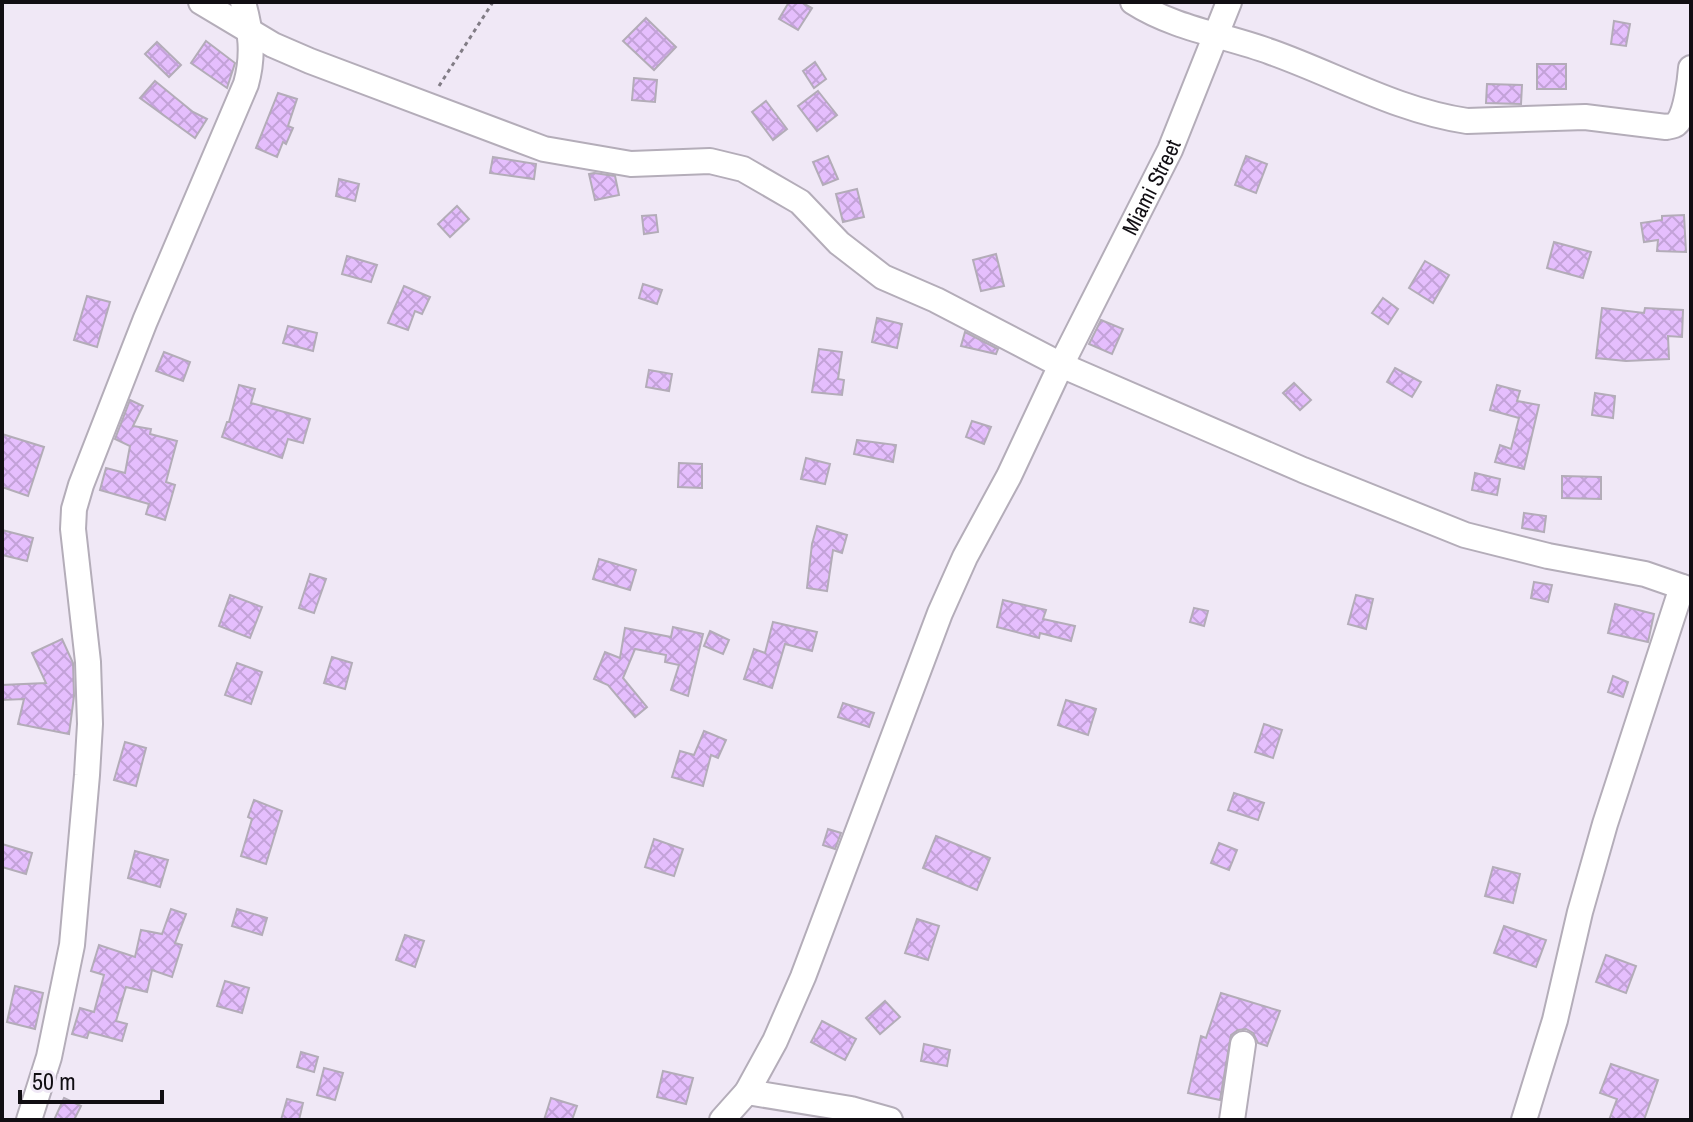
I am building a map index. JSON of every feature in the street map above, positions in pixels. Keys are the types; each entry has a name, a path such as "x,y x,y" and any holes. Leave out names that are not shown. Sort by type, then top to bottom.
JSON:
{"street":[{"path":"201,2 273,45 310,61 544,149 631,164 710,161 743,169 800,202 839,243 883,277 1061,365 1303,470 1453,530 1548,556 1645,574 1687,588 1601,838 1555,1020 1524,1120"},
{"path":"29,1120 49,1057 72,945 87,775 90,724 88,662 73,529 74,509 145,321 246,84 252,63 251,31 243,2"},
{"path":"1133,2 1147,11 1215,36 1272,52 1378,96 1467,121 1585,117 1683,127 1679,119 1690,83 1691,68"},
{"name":"Miami Street","path":"722,1120 747,1092 775,1041 803,977 940,613 965,557 1009,476 1061,365 1170,150 1229,2"},
{"path":"1232,1120 1243,1044"},
{"path":"747,1092 851,1109 890,1120"}],"path":[{"path":"427,106 493,2"}],"building":[{"path":"789,2 801,2 812,8 798,30 779,19"},
{"path":"646,18 676,47 654,70 623,41"},
{"path":"1614,21 1630,24 1626,46 1611,44"},
{"path":"206,41 235,63 227,88 191,63"},
{"path":"157,42 181,65 169,77 145,54"},
{"path":"815,62 826,79 814,88 803,71"},
{"path":"1537,64 1566,64 1566,89 1537,89"},
{"path":"634,78 657,80 655,102 632,100"},
{"path":"155,81 193,112 207,119 195,138 140,98"},
{"path":"1487,84 1522,85 1521,104 1486,103"},
{"path":"818,91 837,115 817,131 798,106"},
{"path":"278,93 297,99 288,126 293,128 277,157 256,148"},
{"path":"766,101 787,129 773,140 752,112"},
{"path":"828,156 838,179 823,185 813,162"},
{"path":"1246,156 1267,164 1256,193 1235,185"},
{"path":"493,157 536,164 534,179 490,173"},
{"path":"589,174 615,176 619,195 595,200"},
{"path":"339,179 359,184 355,201 336,196"},
{"path":"857,189 864,217 843,222 836,194"},
{"path":"457,206 469,219 450,237 438,224"},
{"path":"656,215 658,232 644,234 642,216"},
{"path":"1684,215 1686,252 1657,251 1658,240 1644,242 1641,223 1662,220 1662,216"},
{"path":"1554,242 1591,252 1583,278 1547,268"},
{"path":"996,254 1004,286 981,291 973,260"},
{"path":"347,256 377,265 371,282 342,274"},
{"path":"1425,261 1449,275 1433,303 1409,288"},
{"path":"643,284 662,290 657,304 639,298"},
{"path":"404,286 430,297 422,314 415,311 408,330 388,323"},
{"path":"87,296 110,302 97,347 74,340"},
{"path":"1383,298 1398,309 1388,324 1372,313"},
{"path":"1602,308 1644,313 1645,308 1683,310 1682,337 1668,336 1669,359 1626,361 1596,358"},
{"path":"877,318 902,324 897,348 872,342"},
{"path":"1101,320 1123,329 1112,354 1089,344"},
{"path":"288,326 317,333 313,351 283,343"},
{"path":"965,332 998,349 996,354 961,346"},
{"path":"819,349 842,352 838,379 844,380 842,395 812,392"},
{"path":"164,352 190,362 183,381 156,371"},
{"path":"1395,368 1421,382 1412,397 1387,382"},
{"path":"649,370 672,374 669,391 646,387"},
{"path":"1294,383 1311,400 1300,410 1283,393"},
{"path":"239,385 255,389 251,403 310,419 303,443 288,439 282,458 222,437"},
{"path":"1497,385 1520,391 1517,401 1539,405 1524,469 1495,462 1500,445 1511,449 1519,418 1490,410"},
{"path":"1595,393 1615,396 1613,418 1592,415"},
{"path":"130,400 143,406 133,426 151,429 150,434 177,441 166,482 175,485 165,520 146,514 149,504 100,490 106,468 125,473 130,446 115,439"},
{"path":"972,421 991,427 984,444 966,437"},
{"path":"2,434 44,447 28,496 2,487"},
{"path":"857,440 896,445 893,462 854,454"},
{"path":"806,458 830,464 825,484 801,479"},
{"path":"679,463 702,464 702,488 678,487"},
{"path":"1475,473 1500,479 1497,495 1472,490"},
{"path":"1562,476 1601,477 1601,499 1562,498"},
{"path":"1524,513 1546,516 1544,532 1522,528"},
{"path":"817,526 847,535 842,553 833,550 827,591 807,588"},
{"path":"2,530 33,538 27,561 2,555"},
{"path":"599,559 636,570 630,590 593,579"},
{"path":"310,574 326,579 314,613 299,608"},
{"path":"1534,582 1552,585 1548,602 1531,598"},
{"path":"230,595 262,607 250,638 219,626"},
{"path":"1356,595 1373,599 1366,629 1348,624"},
{"path":"1003,600 1046,610 1043,619 1075,626 1071,641 1040,633 1039,638 997,627"},
{"path":"1615,604 1654,614 1648,642 1608,633"},
{"path":"1194,608 1208,611 1204,626 1190,622"},
{"path":"773,622 817,632 812,651 785,644 772,688 744,679 754,649 765,653"},
{"path":"673,627 703,634 688,696 671,690 679,665 665,662 666,655 635,649 623,678 647,707 635,717 608,685 594,679 605,652 620,658 625,628 671,637"},
{"path":"710,631 729,640 723,654 704,646"},
{"path":"62,639 73,663 74,696 69,734 18,724 24,699 2,700 2,685 46,683 32,653"},
{"path":"332,657 352,663 345,689 324,683"},
{"path":"237,663 262,672 251,704 225,695"},
{"path":"1613,676 1628,682 1623,697 1608,692"},
{"path":"1066,700 1096,709 1088,735 1058,725"},
{"path":"843,703 874,713 869,727 838,717"},
{"path":"1264,724 1282,730 1273,758 1255,752"},
{"path":"704,731 726,740 718,758 711,755 703,786 672,777 680,751 694,755"},
{"path":"125,742 146,748 136,786 114,780"},
{"path":"1234,793 1264,803 1258,820 1228,810"},
{"path":"254,800 282,811 266,864 241,856"},
{"path":"828,829 841,833 835,849 823,845"},
{"path":"936,836 990,858 977,890 923,868"},
{"path":"654,839 683,849 674,876 645,867"},
{"path":"1219,843 1237,850 1229,870 1211,863"},
{"path":"2,844 32,853 26,874 2,867"},
{"path":"135,851 168,860 160,887 128,878"},
{"path":"1493,867 1520,874 1513,903 1485,896"},
{"path":"171,909 186,914 175,943 182,945 172,977 152,970 147,992 126,987 116,1021 127,1024 122,1041 89,1032 87,1038 72,1034 80,1008 94,1012 104,975 91,971 99,945 135,957 141,930 162,934"},
{"path":"237,909 267,918 262,935 232,926"},
{"path":"917,919 939,926 928,960 905,953"},
{"path":"1504,926 1546,940 1536,967 1494,953"},
{"path":"405,935 424,941 415,967 396,960"},
{"path":"1606,955 1636,966 1626,993 1596,982"},
{"path":"225,981 249,988 242,1013 217,1006"},
{"path":"15,986 43,993 35,1029 7,1022"},
{"path":"1221,993 1280,1011 1267,1046 1258,1043 1253,1033 1246,1029 1231,1035 1220,1100 1188,1093 1201,1036 1206,1038"},
{"path":"885,1001 900,1017 880,1034 866,1018"},
{"path":"822,1021 856,1039 845,1060 811,1042"},
{"path":"924,1044 950,1050 947,1066 921,1061"},
{"path":"301,1052 318,1057 314,1072 297,1067"},
{"path":"1611,1064 1658,1080 1644,1120 1609,1120 1617,1099 1600,1093"},
{"path":"324,1068 343,1073 335,1100 317,1095"},
{"path":"663,1071 693,1078 686,1104 657,1097"},
{"path":"64,1098 81,1106 74,1120 54,1120"},
{"path":"551,1098 577,1106 572,1120 544,1120"},
{"path":"287,1099 303,1103 299,1120 281,1120"}]}
